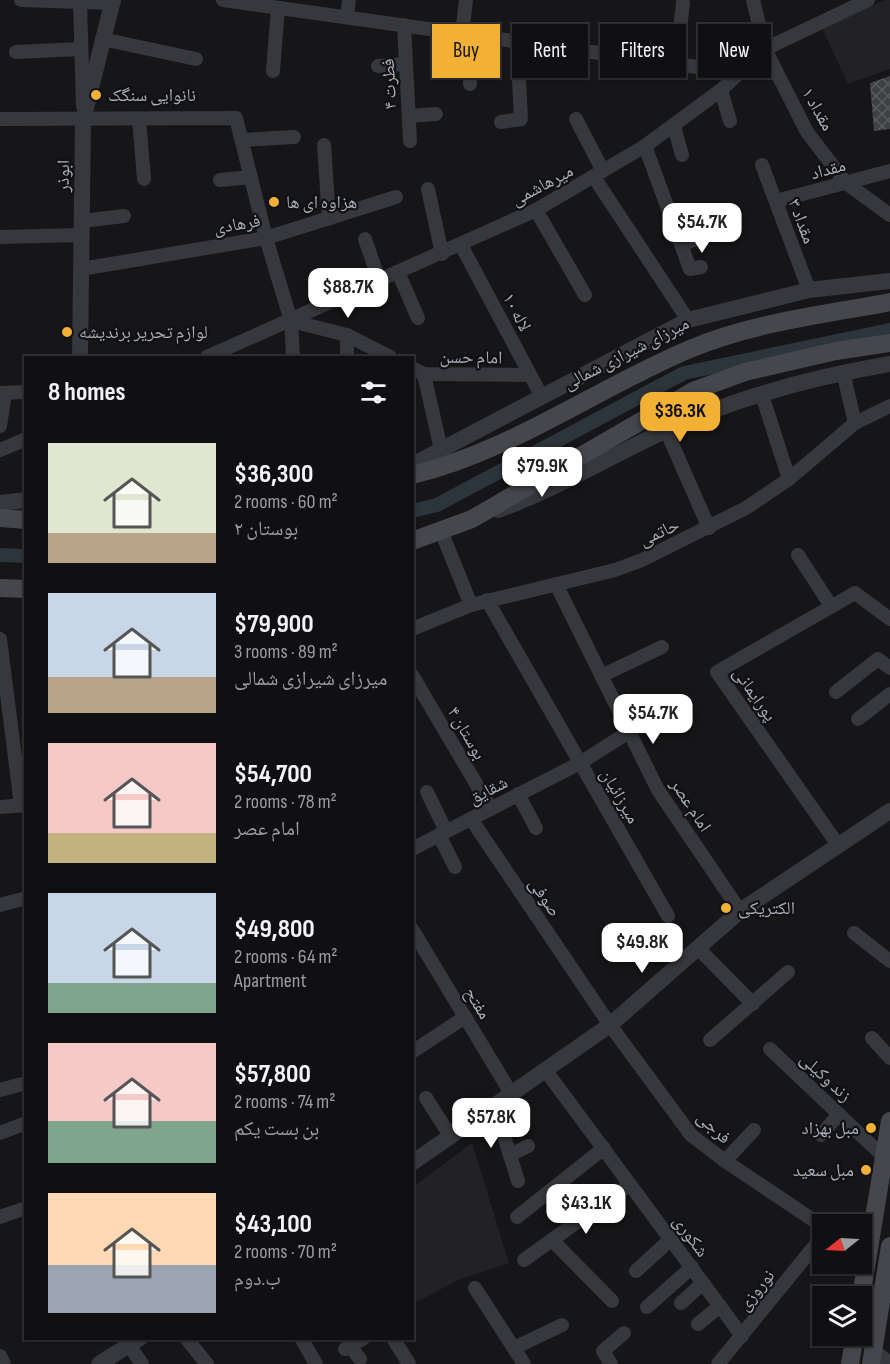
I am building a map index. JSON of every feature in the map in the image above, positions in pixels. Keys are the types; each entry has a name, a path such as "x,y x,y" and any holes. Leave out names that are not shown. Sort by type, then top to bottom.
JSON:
{"main road":[{"name":"میرزای شیرازی شمالی","path":"414,475 435,470 506,441 690,349 747,329 825,312 882,304"},
{"path":"414,540 472,519 693,391 745,372 836,351 885,343"},
{"path":"0,518 24,520"},
{"path":"0,588 24,589"},
{"path":"872,1218 890,1120"},
{"path":"872,1357 887,1284 890,1246"},
{"path":"850,1364 853,1346"}],"street":[{"path":"21,0 112,1"},
{"path":"223,0 432,30"},
{"path":"347,18 349,0"},
{"path":"466,0 466,24"},
{"name":"مقداد ۱","path":"753,0 759,24"},
{"name":"میرهاشمی","path":"771,47 852,4 868,0"},
{"name":"ابوذر","path":"80,356 83,120 112,1"},
{"path":"80,2 83,120"},
{"path":"681,24 683,3"},
{"path":"273,70 278,8"},
{"name":"فطرت ۴","path":"404,26 411,141"},
{"path":"102,39 196,59"},
{"path":"16,52 81,49"},
{"name":"مقداد ۱","path":"771,62 807,132 846,183 890,215"},
{"path":"378,66 406,64"},
{"path":"470,78 470,84"},
{"path":"501,122 521,119 519,78"},
{"name":"میرهاشمی","path":"225,353 379,280 442,254 536,210 645,146 734,78"},
{"path":"721,90 730,121"},
{"path":"409,116 436,114"},
{"path":"0,119 236,118 266,238 291,321 293,356"},
{"path":"139,119 144,179"},
{"path":"576,119 598,174 688,320"},
{"path":"674,126 682,155"},
{"path":"242,140 294,137"},
{"path":"324,145 328,219"},
{"path":"645,146 690,269 701,267"},
{"name":"مقداد ۳","path":"762,165 809,290"},
{"name":"مقداد","path":"776,201 890,171"},
{"path":"220,180 250,177"},
{"path":"428,189 442,254"},
{"name":"فرهادی","path":"81,269 266,238 396,197"},
{"path":"536,210 585,295"},
{"path":"673,223 699,214"},
{"path":"0,237 81,228 124,216"},
{"path":"681,244 714,234"},
{"path":"365,238 379,280"},
{"name":"لاله ۱۰","path":"461,244 542,397"},
{"path":"398,272 418,318"},
{"name":"میرزای شیرازی شمالی","path":"414,464 688,320 809,290 890,281"},
{"path":"291,321 347,335 388,356"},
{"path":"347,335 347,356"},
{"path":"472,519 532,498 666,430 715,409 843,372 890,364"},
{"path":"418,371 441,450"},
{"name":"امام حسن","path":"418,371 530,375"},
{"path":"843,372 855,423"},
{"path":"0,426 2,393 24,392"},
{"path":"762,395 789,479"},
{"name":"حاتمی","path":"414,628 487,600 642,560 709,528 789,479 855,423 890,406"},
{"path":"666,430 709,528"},
{"path":"0,450 24,440"},
{"path":"0,503 24,500"},
{"path":"441,531 471,605"},
{"path":"798,555 831,606"},
{"name":"امام عصر","path":"556,584 658,790 740,912"},
{"name":"پورایمانی","path":"838,845 717,672 855,593 890,620"},
{"name":"میرزائیان","path":"487,600 668,916"},
{"path":"0,639 23,805 0,807"},
{"path":"601,676 662,647"},
{"path":"836,692 878,659 890,668"},
{"name":"بوستان ۴","path":"414,678 490,809"},
{"path":"858,719 890,694"},
{"name":"شقایق","path":"414,848 580,763 629,732"},
{"path":"427,792 455,867"},
{"path":"518,794 536,828"},
{"path":"414,1162 610,1025 740,912 890,812"},
{"name":"صوفی","path":"471,819 610,1025"},
{"path":"0,905 24,899"},
{"path":"854,933 890,961"},
{"name":"مفتح","path":"414,936 512,1095"},
{"path":"698,948 753,1004"},
{"path":"711,1041 788,972"},
{"path":"414,1051 465,1017"},
{"name":"فرجی","path":"610,1025 691,1135 725,1161 812,1219"},
{"path":"872,1038 890,1058"},
{"name":"زند وکیلی","path":"770,1049 884,1157"},
{"name":"شکوری","path":"546,1071 742,1336"},
{"path":"0,1090 24,1084"},
{"path":"426,1098 451,1137"},
{"path":"495,1107 518,1181"},
{"path":"821,1135 839,1114"},
{"path":"0,1133 24,1124"},
{"path":"725,1161 754,1130"},
{"path":"510,1155 528,1146"},
{"path":"517,1217 604,1149"},
{"path":"524,1260 630,1184"},
{"path":"0,1217 24,1212"},
{"path":"643,1270 671,1239"},
{"path":"552,1240 612,1301"},
{"name":"نوروزی","path":"718,1364 812,1249"},
{"path":"647,1307 692,1267"},
{"path":"681,1303 703,1283"},
{"path":"475,1288 525,1364"},
{"path":"698,1324 720,1306"},
{"path":"514,1348 562,1325"},
{"path":"611,1364 603,1351 624,1333"},
{"path":"188,1340 207,1364"},
{"path":"302,1340 316,1364"},
{"path":"394,1340 409,1364"},
{"path":"99,1364 134,1342 142,1364"},
{"path":"354,1343 360,1359"},
{"path":"0,1356 4,1364"},
{"path":"872,1357 890,1363"}],"shaded area":[{"path":"885,0 890,0 890,69 848,84 822,28"},
{"path":"472,1143 509,1263 458,1280 414,1303 414,1186"}],"building":[{"path":"890,76 890,129 874,131 870,83"}],"waterway":[{"path":"414,511 437,505 684,373 890,330"},
{"path":"0,555 24,556"}],"place":[{"name":"نانوایی سنگک","path":"96,95"},
{"name":"هزاوه ای ها","path":"274,202"},
{"name":"لوازم تحریر برندیشه","path":"67,332"},
{"name":"الکتریکی","path":"726,908"},
{"name":"مبل بهزاد","path":"871,1128"},
{"name":"مبل سعید","path":"866,1170"}]}
